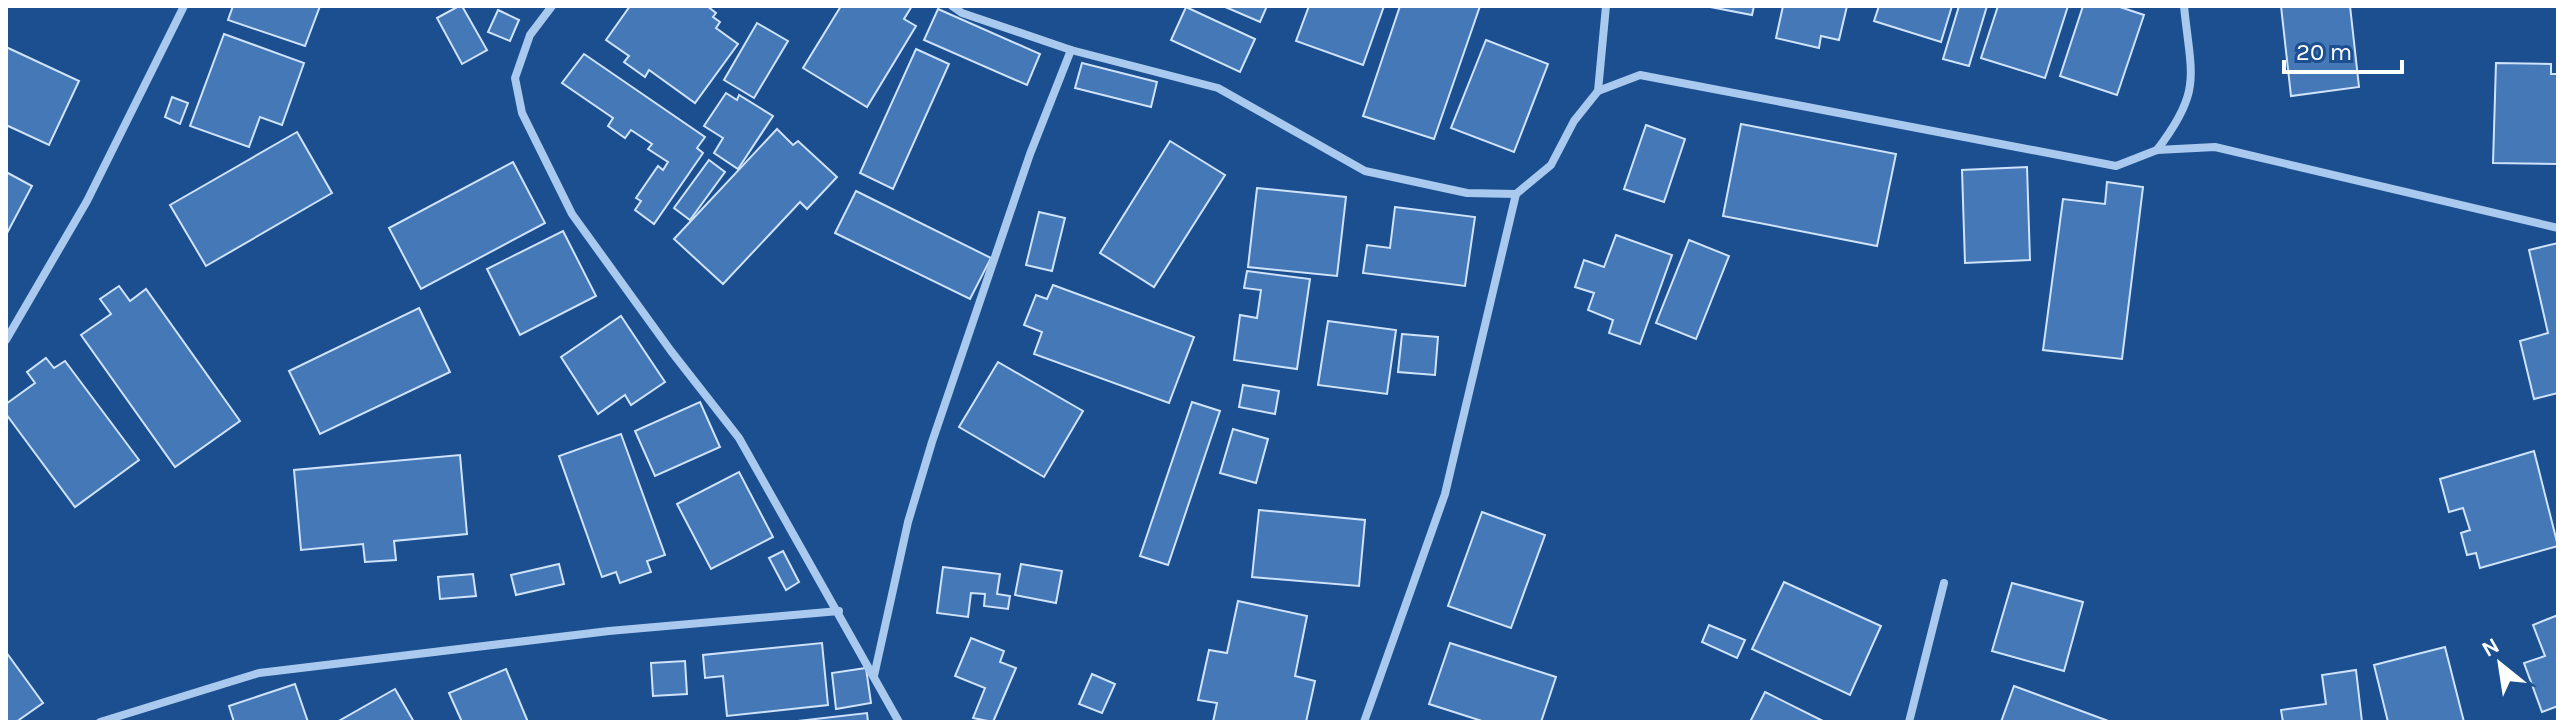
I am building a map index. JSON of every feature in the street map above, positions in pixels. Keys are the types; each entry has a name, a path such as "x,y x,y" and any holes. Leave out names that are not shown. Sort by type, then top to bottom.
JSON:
{"street":[{"path":"6,340 87,201 184,6"},
{"path":"552,6 530,35 515,78 522,113 572,214 739,438 899,722"},
{"path":"952,6 1071,50 1218,88 1365,171 1467,193 1516,194"},
{"path":"1598,91 1606,6"},
{"path":"2157,150 2181,118 2192,87 2184,6"},
{"path":"874,676 908,522 932,442 1030,154 1071,50"},
{"path":"1364,722 1445,494 1516,194 1551,165 1574,121 1598,91 1640,75 2116,166 2157,150 2215,147 2558,228"},
{"path":"1909,722 1944,583"},
{"path":"100,722 259,673 609,631 839,611"}],"building":[{"path":"233,6 320,6 305,46 228,20"},
{"path":"462,6 487,50 462,64 437,18"},
{"path":"630,6 707,6 716,13 713,17 720,22 716,28 738,44 695,103 649,70 645,77 624,62 629,56 606,40"},
{"path":"841,6 912,6 904,19 916,26 867,107 803,68"},
{"path":"1223,6 1267,6 1260,22"},
{"path":"1309,6 1384,6 1363,65 1296,41"},
{"path":"1400,6 1480,6 1434,139 1363,116"},
{"path":"1705,6 1754,6 1752,15"},
{"path":"1783,6 1847,6 1839,40 1821,36 1819,48 1776,38"},
{"path":"1879,6 1952,6 1941,42 1874,21"},
{"path":"1959,6 1987,6 1969,66 1943,59"},
{"path":"1998,6 2068,6 2045,78 1981,58"},
{"path":"2083,6 2117,6 2144,15 2117,95 2060,76"},
{"path":"2281,6 2350,6 2359,87 2291,96"},
{"path":"1186,7 1255,39 1240,72 1171,40"},
{"path":"938,9 1040,54 1027,85 924,40"},
{"path":"498,10 519,20 510,41 488,32"},
{"path":"757,23 788,41 754,98 724,80"},
{"path":"224,34 304,63 282,125 260,117 249,147 190,126"},
{"path":"1486,40 1548,64 1514,152 1451,128"},
{"path":"6,47 79,81 49,145 6,125"},
{"path":"916,49 949,64 893,189 860,173"},
{"path":"584,54 705,137 697,148 703,153 654,224 635,210 641,201 636,198 658,166 663,170 668,162 648,149 652,144 631,130 625,138 608,126 613,118 562,83"},
{"path":"1082,63 1157,82 1151,107 1075,88"},
{"path":"2496,63 2551,64 2551,74 2558,74 2558,164 2493,163"},
{"path":"726,93 737,100 739,95 773,116 738,169 714,153 723,138 704,126"},
{"path":"172,97 188,103 180,124 165,117"},
{"path":"1741,124 1896,154 1877,246 1723,216"},
{"path":"1646,125 1685,139 1664,202 1624,189"},
{"path":"777,129 793,145 798,141 837,177 807,209 800,202 723,284 674,239"},
{"path":"297,132 332,193 206,266 170,205"},
{"path":"1170,141 1225,175 1154,287 1100,253"},
{"path":"709,160 725,172 690,220 674,208"},
{"path":"513,162 545,223 421,289 389,228"},
{"path":"2027,167 2030,260 1965,263 1962,170"},
{"path":"6,172 32,186 6,235"},
{"path":"2107,182 2143,187 2122,359 2043,350 2063,199 2105,204"},
{"path":"1257,188 1346,197 1337,276 1248,267"},
{"path":"856,191 991,258 970,299 835,233"},
{"path":"1395,207 1475,217 1465,286 1363,273 1367,245 1390,248"},
{"path":"1039,212 1065,218 1052,271 1026,265"},
{"path":"563,231 596,296 520,335 487,269"},
{"path":"1616,235 1672,255 1640,344 1609,333 1613,320 1588,310 1594,293 1575,287 1584,260 1604,267"},
{"path":"1689,240 1729,256 1696,339 1656,323"},
{"path":"2558,243 2558,393 2534,399 2520,341 2548,333 2529,250"},
{"path":"1247,271 1310,279 1297,369 1234,360 1240,315 1257,318 1261,290 1244,288"},
{"path":"1053,285 1194,337 1169,403 1034,354 1042,332 1024,325 1036,295 1047,299"},
{"path":"119,286 130,301 146,289 240,421 175,467 81,335 111,314 100,299"},
{"path":"419,308 450,372 320,434 289,371"},
{"path":"621,316 665,382 631,405 625,395 598,414 561,357"},
{"path":"1328,321 1396,330 1387,394 1318,385"},
{"path":"1402,334 1438,337 1435,375 1398,372"},
{"path":"46,358 54,368 65,361 139,460 75,507 6,414 6,404 35,383 27,372"},
{"path":"998,362 1083,411 1044,477 959,427"},
{"path":"1243,385 1279,391 1275,414 1239,407"},
{"path":"700,402 720,447 655,476 635,431"},
{"path":"1192,402 1220,411 1168,565 1140,556"},
{"path":"1233,429 1268,439 1256,483 1220,473"},
{"path":"621,434 665,555 647,561 651,572 620,583 616,572 602,577 559,456"},
{"path":"2534,451 2558,546 2480,568 2476,553 2467,555 2461,533 2470,530 2463,508 2449,512 2440,479"},
{"path":"460,455 467,534 394,541 396,560 365,562 363,544 301,550 294,470"},
{"path":"739,472 773,537 711,569 677,504"},
{"path":"1259,510 1365,520 1359,586 1252,577"},
{"path":"1482,512 1545,535 1511,628 1448,606"},
{"path":"783,551 799,582 786,590 769,558"},
{"path":"559,564 564,584 516,595 511,575"},
{"path":"1021,564 1062,571 1056,603 1015,595"},
{"path":"943,567 1000,574 997,594 1010,596 1008,609 984,606 985,594 971,593 968,617 937,613"},
{"path":"473,574 476,596 440,599 438,577"},
{"path":"1784,582 1881,626 1850,695 1752,649"},
{"path":"2012,583 2083,602 2064,671 1992,651"},
{"path":"1238,601 1307,616 1295,676 1315,681 1306,722 1213,722 1217,703 1198,700 1209,650 1227,653"},
{"path":"2558,615 2558,706 2542,712 2524,663 2545,656 2533,625"},
{"path":"1709,625 1745,640 1737,658 1702,642"},
{"path":"971,638 1004,651 1000,662 1016,668 993,722 973,718 985,688 955,676"},
{"path":"822,643 828,705 727,716 723,676 705,678 703,655"},
{"path":"1450,643 1556,677 1541,722 1485,722 1429,704"},
{"path":"2445,647 2464,722 2388,722 2374,665"},
{"path":"6,652 43,703 16,722 6,722"},
{"path":"685,661 687,694 653,696 651,663"},
{"path":"866,668 871,703 836,709 832,673"},
{"path":"506,669 528,722 462,722 449,693"},
{"path":"2356,670 2362,722 2283,722 2281,710 2326,704 2322,675"},
{"path":"1092,674 1115,684 1102,713 1079,704"},
{"path":"295,684 308,722 234,722 229,706"},
{"path":"2014,686 2111,722 2001,722"},
{"path":"395,689 414,722 337,722"},
{"path":"1765,692 1825,722 1750,722"},
{"path":"867,713 868,722 789,722"}]}
